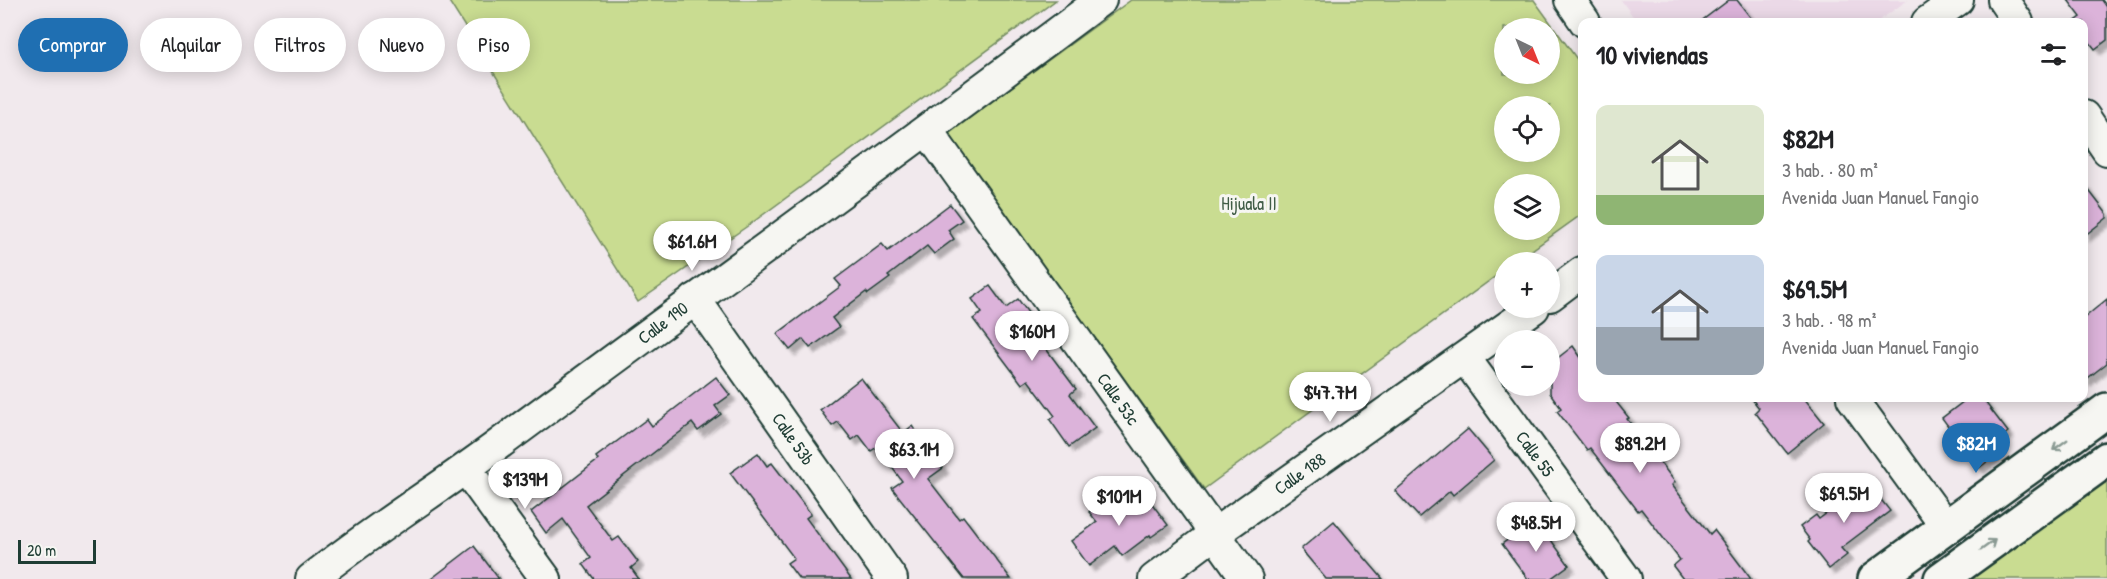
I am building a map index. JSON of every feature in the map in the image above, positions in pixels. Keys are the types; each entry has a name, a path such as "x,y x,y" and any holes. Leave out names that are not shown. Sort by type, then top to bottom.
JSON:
{"main road":[{"path":"1875,579 2107,410"},
{"path":"1941,579 2107,459"}],"street":[{"name":"Calle 190","path":"310,579 344,552 466,469 1101,0"},
{"path":"1570,0 1582,18"},
{"path":"1933,18 1958,0"},
{"path":"2003,0 2015,18"},
{"path":"2088,122 2107,150"},
{"name":"Calle 53c","path":"927,130 1246,579"},
{"path":"1560,288 1578,275"},
{"name":"Calle 53b","path":"695,299 892,579"},
{"name":"Calle 188","path":"1154,579 1214,534 1520,318"},
{"name":"Calle 55","path":"1464,358 1626,579"},
{"path":"1855,402 1946,527"},
{"path":"466,469 546,579"}],"shaded area":[{"path":"1621,0 1908,0 1883,18 1634,18"}],"green space":[{"path":"448,0 1056,0 749,225 638,302 493,72 530,72 530,18 459,18"},
{"name":"Hijuala II","path":"1131,0 1534,0 1547,18 1494,18 1494,84 1560,84 1560,36 1578,60 1578,217 1560,230 1560,174 1494,174 1494,240 1546,240 1529,252 1494,252 1494,277 1204,489 947,134"},
{"path":"2107,469 2107,579 1962,579"}],"building":[{"path":"1729,0 1737,0 1751,18 1705,18"},
{"path":"2068,0 2102,0 2107,7 2107,40 2095,49 2088,40 2088,18 2081,17"},
{"path":"2088,189 2107,214 2107,218 2088,233"},
{"path":"950,204 962,220 948,230 954,239 934,254 927,246 888,276 890,278 868,294 866,292 832,318 839,327 810,348 803,339 790,350 777,334 841,286 835,279 882,244 888,251"},
{"path":"990,286 1006,308 1018,299 1037,325 1032,330 1076,389 1070,394 1095,428 1069,447 1050,420 1055,416 1028,380 1022,384 973,319 982,313 972,299"},
{"path":"2107,299 2107,363 2088,378 2088,315"},
{"path":"1573,346 1578,353 1578,402 1616,402 1675,482 1672,485 1710,534 1714,530 1751,579 1683,579 1673,566 1680,560 1641,509 1638,511 1590,448 1587,450 1557,411 1561,408 1552,396 1560,396 1560,356"},
{"path":"716,377 730,395 715,406 721,414 698,431 692,423 586,505 613,541 619,537 638,562 631,568 639,579 594,579 583,564 591,558 563,519 546,533 531,512 598,460 596,457 647,419 652,426"},
{"path":"861,378 903,433 912,426 943,468 928,479 959,519 963,516 1011,579 964,579 892,488 902,481 877,447 871,451 859,435 852,440 838,422 832,426 820,410"},
{"path":"1754,402 1807,402 1824,423 1787,453 1755,412 1759,408"},
{"path":"1963,402 1985,402 2008,432 1996,442 2002,450 1979,468 1942,418"},
{"path":"1468,429 1494,460 1453,495 1450,491 1419,517 1395,491"},
{"path":"758,453 767,466 772,463 811,514 806,518 851,579 799,579 787,563 794,558 730,473"},
{"path":"1867,482 1890,511 1841,548 1847,555 1829,569 1808,542 1810,540 1800,527 1816,515 1819,519"},
{"path":"1141,489 1168,525 1122,556 1115,546 1089,566 1071,541 1097,522 1089,512 1111,496 1118,507"},
{"path":"1536,519 1569,565 1550,579 1528,579 1502,544"},
{"path":"1334,521 1383,579 1326,579 1301,549"},
{"path":"474,546 499,579 431,579"}]}
